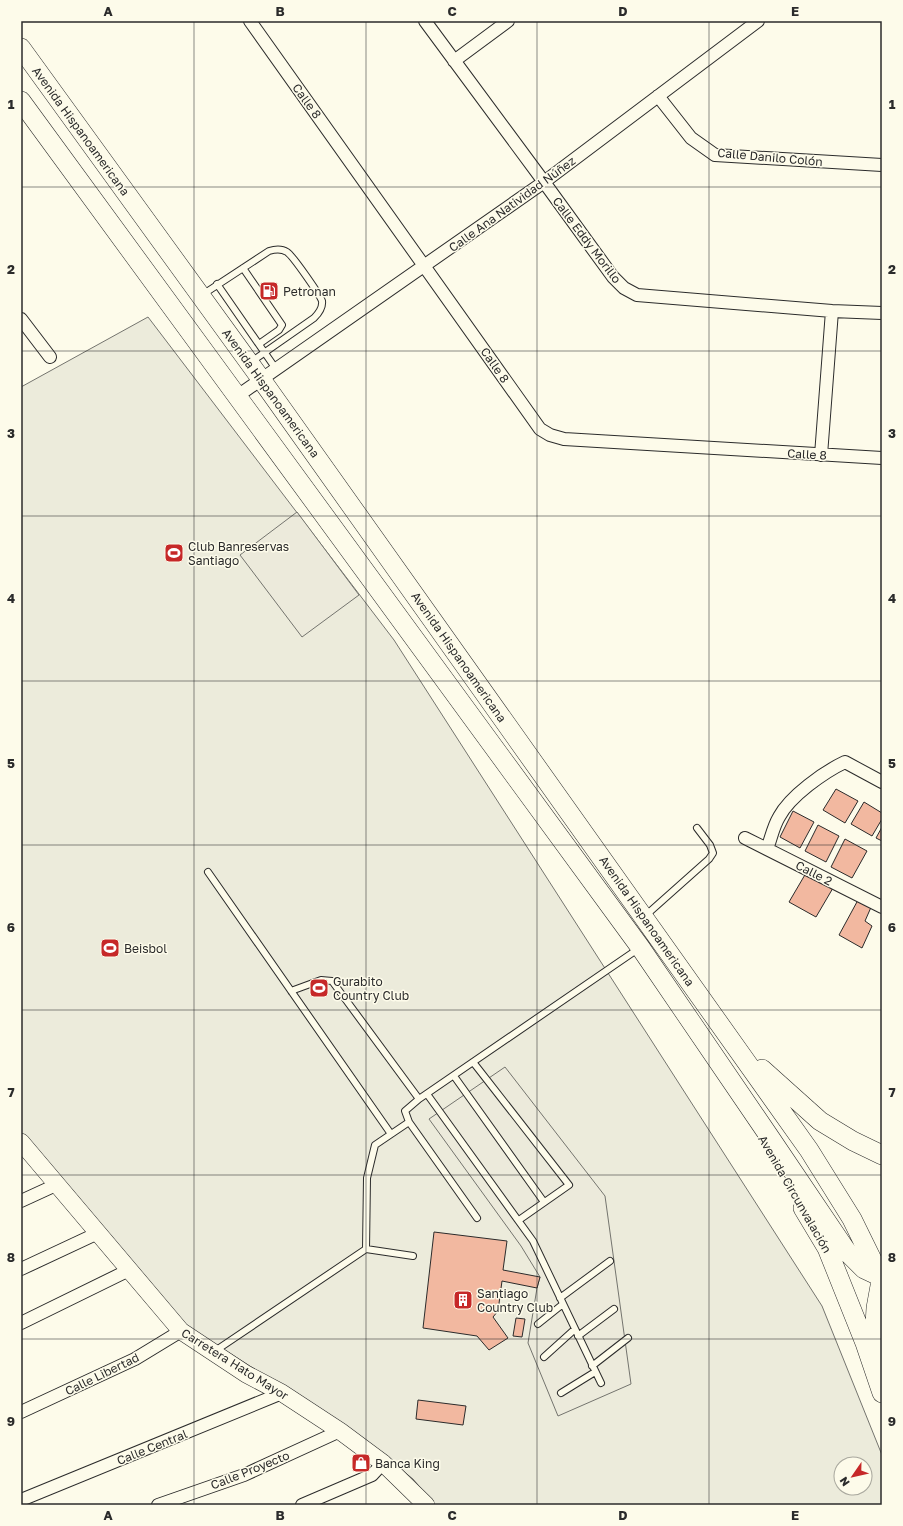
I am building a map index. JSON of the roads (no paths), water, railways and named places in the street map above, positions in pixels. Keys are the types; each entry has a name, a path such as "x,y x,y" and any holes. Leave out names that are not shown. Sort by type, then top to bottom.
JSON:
{"main road":[{"name":"Avenida Hispanoamericana","path":"21,48 250,363 268,374 644,917 649,941 722,1068"},
{"name":"Avenida Hispanoamericana","path":"21,100 236,397 649,941 737,1047 809,1150 852,1219 882,1277"},
{"path":"737,1047 820,1121 853,1141 882,1155"},
{"path":"722,1068 848,1253 864,1269 882,1277 875,1325 882,1352"},
{"name":"Avenida Circunvalación","path":"722,1068 827,1248 865,1343 882,1393"}],"street":[{"name":"Calle 8","path":"250,21 540,428 550,435 564,439 882,458"},
{"name":"Calle Eddy Morillo","path":"424,21 613,277 624,288 637,295 832,311 882,313"},
{"path":"454,61 508,21"},
{"name":"Calle Ana Natividad Núñez","path":"236,397 544,182 758,21"},
{"name":"Calle Danilo Colón","path":"658,96 691,138 715,155 882,165"},
{"path":"821,455 832,311"},
{"path":"23,324 50,356"},
{"path":"767,849 778,818 790,800 828,770 845,762 882,782"},
{"name":"Calle 2","path":"745,838 882,907"},
{"name":"Carretera Hato Mayor","path":"21,1142 181,1331 246,1374 282,1393 340,1431 383,1463 426,1505"},
{"path":"21,1201 58,1184"},
{"path":"21,1269 98,1233"},
{"path":"21,1323 129,1270"},
{"name":"Calle Libertad","path":"21,1412 135,1359 181,1331"},
{"name":"Calle Central","path":"21,1500 282,1393"},
{"name":"Calle Proyecto","path":"158,1505 244,1475 340,1431"},
{"path":"302,1505 372,1475 383,1463"}],"lane":[{"path":"201,296 269,251 276,249 282,250 291,256 322,301 322,307 314,318 250,363"},
{"path":"243,268 282,325 279,330 259,344"},
{"path":"217,284 265,352 268,374"},
{"path":"644,917 709,859 713,853 710,845 697,828"},
{"path":"208,872 391,1134"},
{"path":"477,1218 409,1122 405,1111 419,1099 649,941"},
{"path":"291,991 321,980 332,981 419,1099"},
{"path":"473,1062 569,1185 519,1220"},
{"path":"454,1076 544,1202"},
{"path":"427,1094 533,1241 601,1383"},
{"path":"366,1249 367,1178 375,1145 409,1122"},
{"path":"214,1352 366,1249 413,1256"},
{"path":"560,1298 610,1261"},
{"path":"538,1324 563,1304"},
{"path":"578,1336 614,1309"},
{"path":"544,1357 575,1329"},
{"path":"561,1393 594,1369 628,1338"}],"place":[{"name":"Petronan","path":"269,291"},
{"name":"Club Banreservas Santiago","path":"174,553"},
{"name":"Beisbol","path":"110,948"},
{"name":"Gurabito Country Club","path":"319,988"},
{"name":"Santiago Country Club","path":"463,1300"},
{"name":"Banca King","path":"361,1463"}]}
